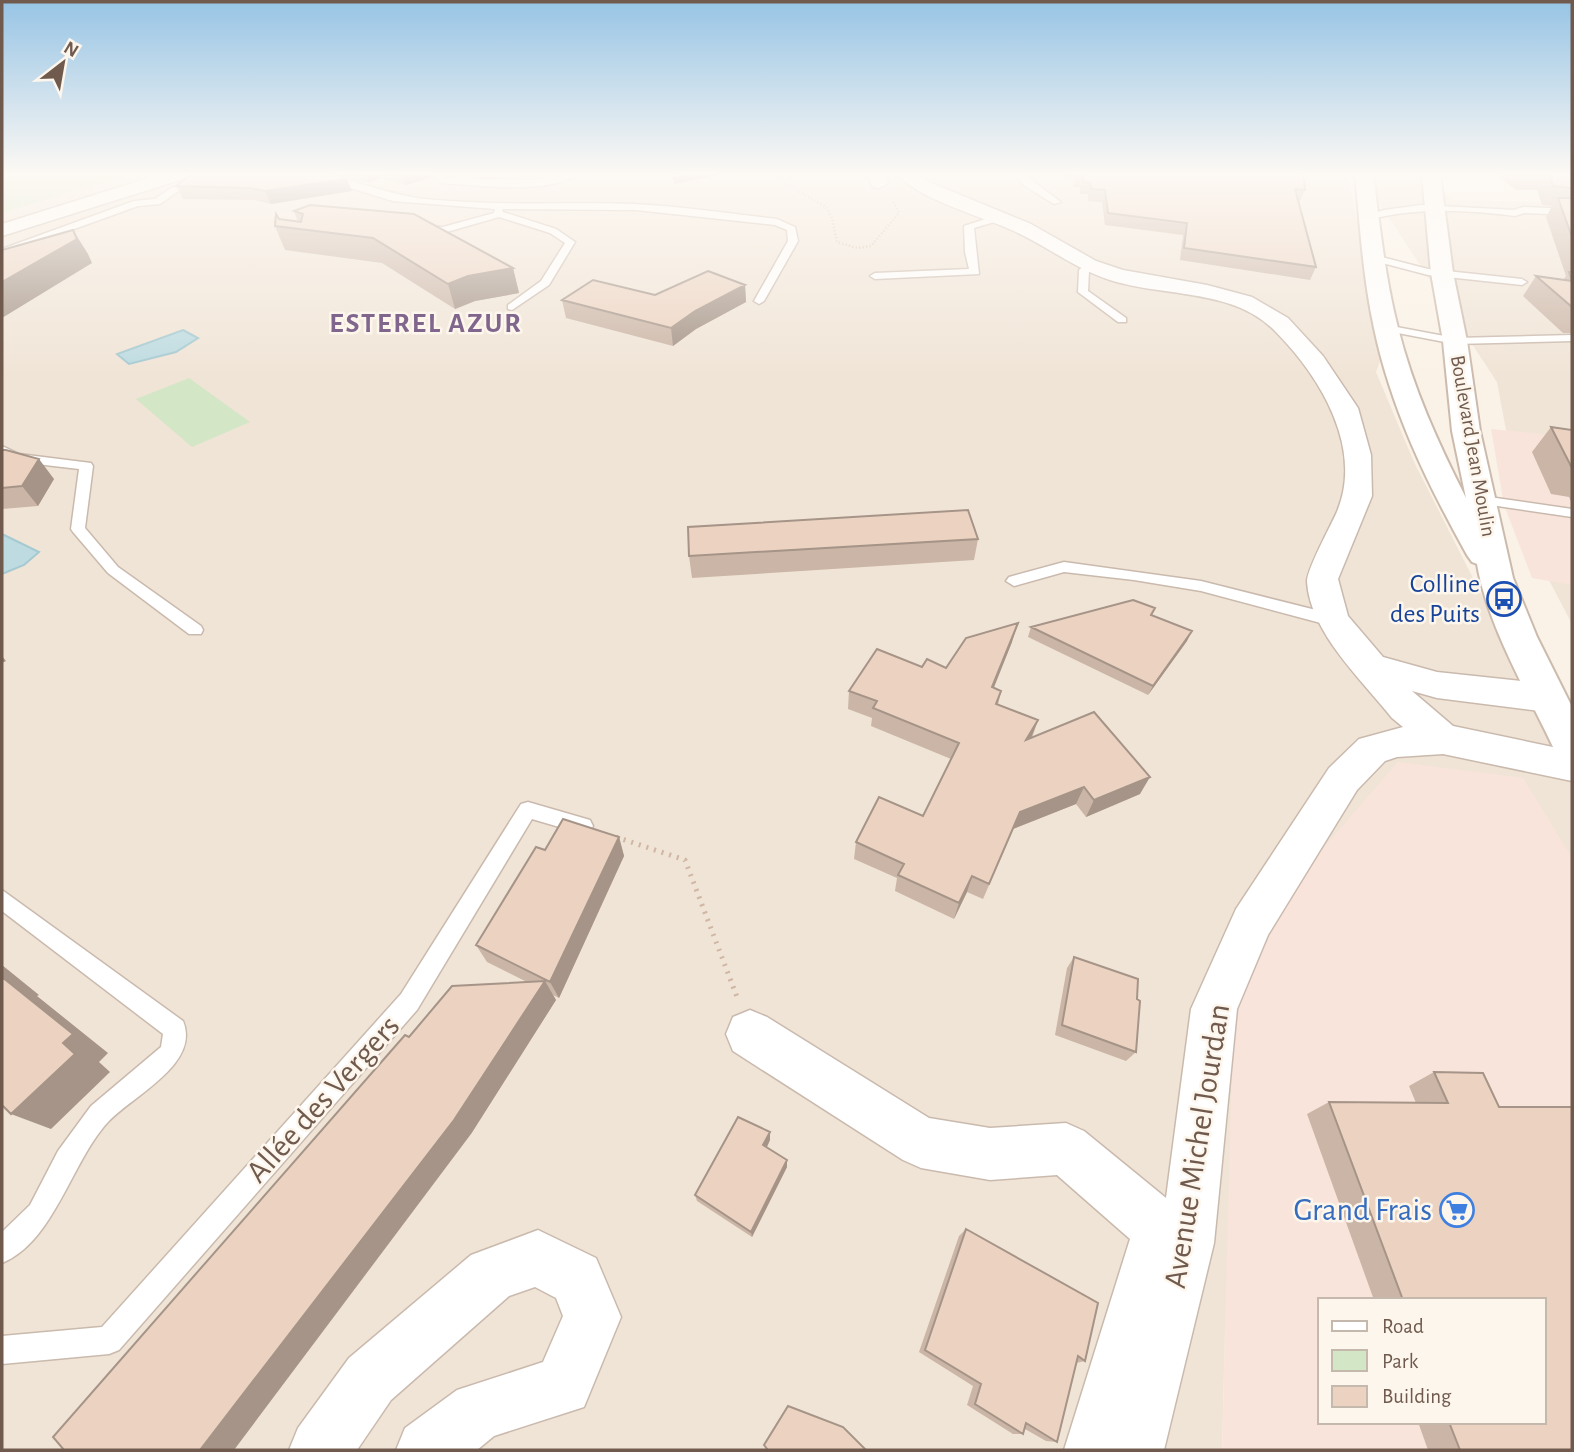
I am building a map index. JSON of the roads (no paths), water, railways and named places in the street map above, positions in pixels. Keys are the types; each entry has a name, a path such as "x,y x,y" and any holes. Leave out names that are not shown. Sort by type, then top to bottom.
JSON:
{"main road":[{"path":"1372,242 1387,328 1422,440 1453,504 1496,578"},
{"name":"Boulevard Jean Moulin","path":"1438,242 1455,341 1466,431 1496,578 1519,637 1572,745"}],"street":[{"path":"1048,242 1089,265 1118,276 1207,291 1244,302 1280,323 1315,361 1345,408 1357,455 1358,496 1322,579 1332,620 1375,668 1405,708 1443,739"},
{"path":"1375,668 1437,685 1548,698"},
{"name":"Avenue Michel Jourdan","path":"1133,1450 1187,1243 1214,1009 1251,923 1343,779 1373,750 1396,742 1443,739 1572,766"},
{"path":"750,1034 921,1142 990,1154 1066,1149 1160,1229 1095,1450"},
{"path":"320,1450 370,1379 491,1275 538,1258 576,1278 592,1317 563,1386 478,1411 427,1450"}],"lane":[{"path":"2,252 29,242"},
{"path":"512,307 545,283 570,242"},
{"path":"759,301 793,242"},
{"path":"875,276 975,272 969,242"},
{"path":"1374,258 1394,265 1442,273 1522,282"},
{"path":"1089,265 1084,270 1083,292 1122,320"},
{"path":"1387,328 1455,341 1572,338"},
{"path":"2,450 16,458 86,466 78,529 113,570 195,629"},
{"path":"1482,499 1572,513"},
{"path":"1014,581 1064,567 1134,575 1201,586 1332,620"},
{"name":"Allée des Vergers","path":"2,1350 109,1340 409,1002 528,810 599,831"},
{"path":"2,899 175,1029 171,1053 99,1114 67,1160 40,1214 2,1250"}],"water":[{"path":"183,330 198,338 176,352 129,364 117,354"},
{"path":"2,534 39,552 24,565 2,574"}],"place":[{"name":"Colline des Puits","path":"1504,599"},
{"name":"Grand Frais","path":"1457,1210"}],"district":[{"name":"ESTEREL AZUR","path":"426,324"}]}
